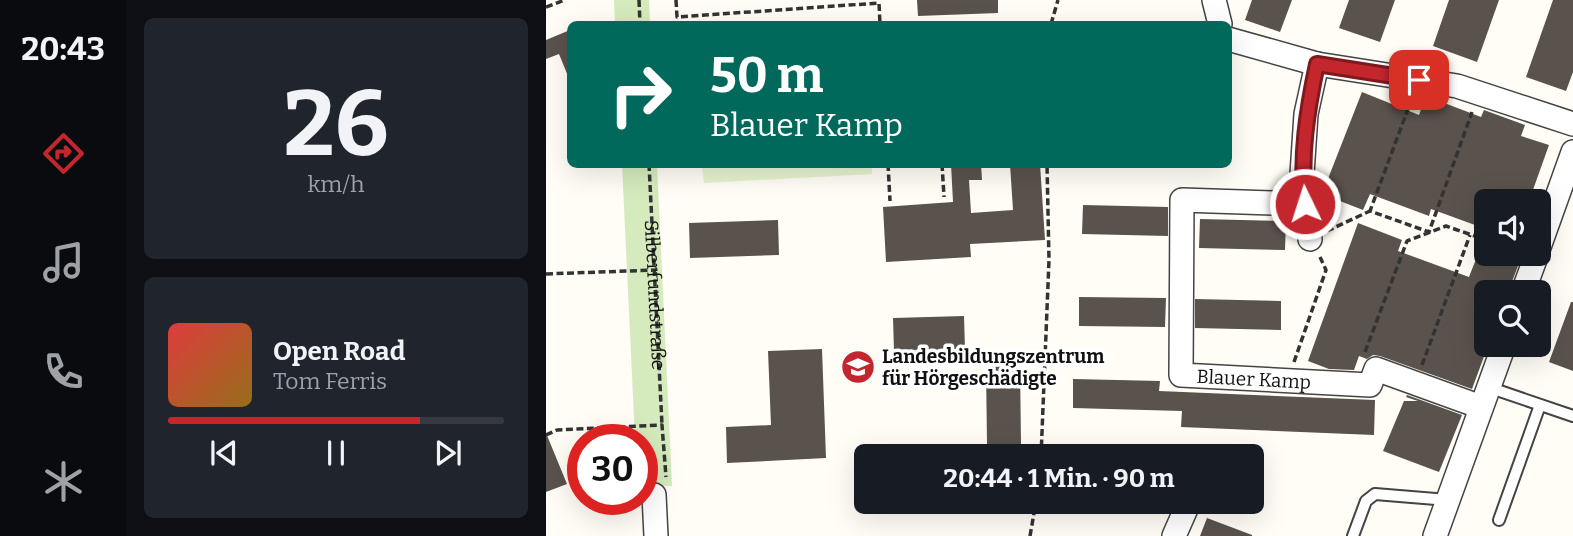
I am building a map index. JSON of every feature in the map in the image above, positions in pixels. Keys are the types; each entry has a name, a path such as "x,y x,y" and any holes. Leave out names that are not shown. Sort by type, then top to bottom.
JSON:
{"street":[{"path":"1214,0 1219,21"},
{"path":"1232,40 1317,64 1457,86 1573,124"},
{"path":"1311,239 1302,174 1306,114 1317,64"},
{"path":"1551,215 1573,152"},
{"name":"Blauer Kamp","path":"1305,204 1182,200 1181,374 1353,384"},
{"path":"1435,536 1500,357"},
{"path":"1353,384 1370,385 1376,369 1415,384 1485,397"},
{"path":"656,536 660,487"},
{"path":"1174,536 1184,514"}],"lane":[{"path":"1485,397 1540,405 1573,416"},
{"path":"1499,520 1540,405"},
{"path":"1353,536 1366,501 1375,494 1448,500"}],"path":[{"path":"546,7 565,0"},
{"path":"639,0 640,21"},
{"path":"676,0 677,17 879,3 880,21"},
{"path":"1052,21 1058,0"},
{"path":"1288,380 1326,270 1311,239 1370,211 1419,80"},
{"path":"1429,232 1479,93"},
{"name":"Silberfundstraße","path":"649,168 662,425 660,487"},
{"path":"888,168 890,201"},
{"path":"942,168 944,197"},
{"path":"1042,444 1049,260 1047,168"},
{"path":"1370,211 1429,232"},
{"path":"1353,384 1407,241 1446,226 1474,236"},
{"path":"1415,384 1470,235"},
{"path":"546,274 656,270"},
{"path":"546,435 556,430 662,425"},
{"path":"1030,536 1034,514"}],"green space":[{"path":"614,0 649,0 650,21 615,21"},
{"path":"622,168 657,168 672,486 658,486 658,424 634,424"},
{"path":"702,168 872,168 872,174 704,183"}],"building":[{"path":"917,0 998,0 998,13 918,16"},
{"path":"1252,0 1292,0 1280,32 1245,20"},
{"path":"1349,0 1395,0 1380,42 1339,28"},
{"path":"1449,0 1499,0 1477,62 1433,46"},
{"path":"1553,0 1573,0 1573,72 1566,91 1526,77"},
{"path":"567,31 567,74 559,54 546,59 546,40"},
{"path":"1362,92 1419,115 1426,96 1481,117 1484,110 1525,125 1521,136 1549,145 1533,189 1474,189 1474,225 1431,209 1429,216 1370,194 1363,210 1322,194"},
{"path":"951,168 981,168 982,180 969,180 971,213 1013,210 1010,168 1040,168 1045,240 970,244 971,257 886,262 883,207 953,202"},
{"path":"1083,205 1168,207 1168,236 1082,234"},
{"path":"1200,219 1286,221 1285,250 1199,248"},
{"path":"778,220 779,255 690,258 689,223"},
{"path":"1358,223 1402,240 1398,251 1469,277 1474,264 1518,266 1513,280 1474,280 1474,357 1484,357 1472,389 1380,356 1373,355 1367,359 1359,356 1354,370 1329,369 1308,361"},
{"path":"1079,297 1166,298 1165,327 1079,326"},
{"path":"1195,299 1281,301 1281,330 1195,328"},
{"path":"1573,302 1573,371 1549,362"},
{"path":"964,316 965,349 894,351 893,318"},
{"path":"822,349 826,458 727,463 726,427 771,425 768,351"},
{"path":"1020,366 1021,444 987,444 986,367"},
{"path":"1073,379 1160,381 1159,391 1375,400 1374,435 1181,427 1182,411 1073,408"},
{"path":"1407,395 1462,415 1439,472 1383,451 1404,401 1418,401 1406,397"},
{"path":"546,433 567,484 546,492"},
{"path":"1207,518 1252,535 1252,536 1200,536"}],"place":[{"name":"Landesbildungszentrum für Hörgeschädigte","path":"858,367"}],"route":[{"path":"1305,204 1302,174 1306,114 1317,64 1419,80"}]}
